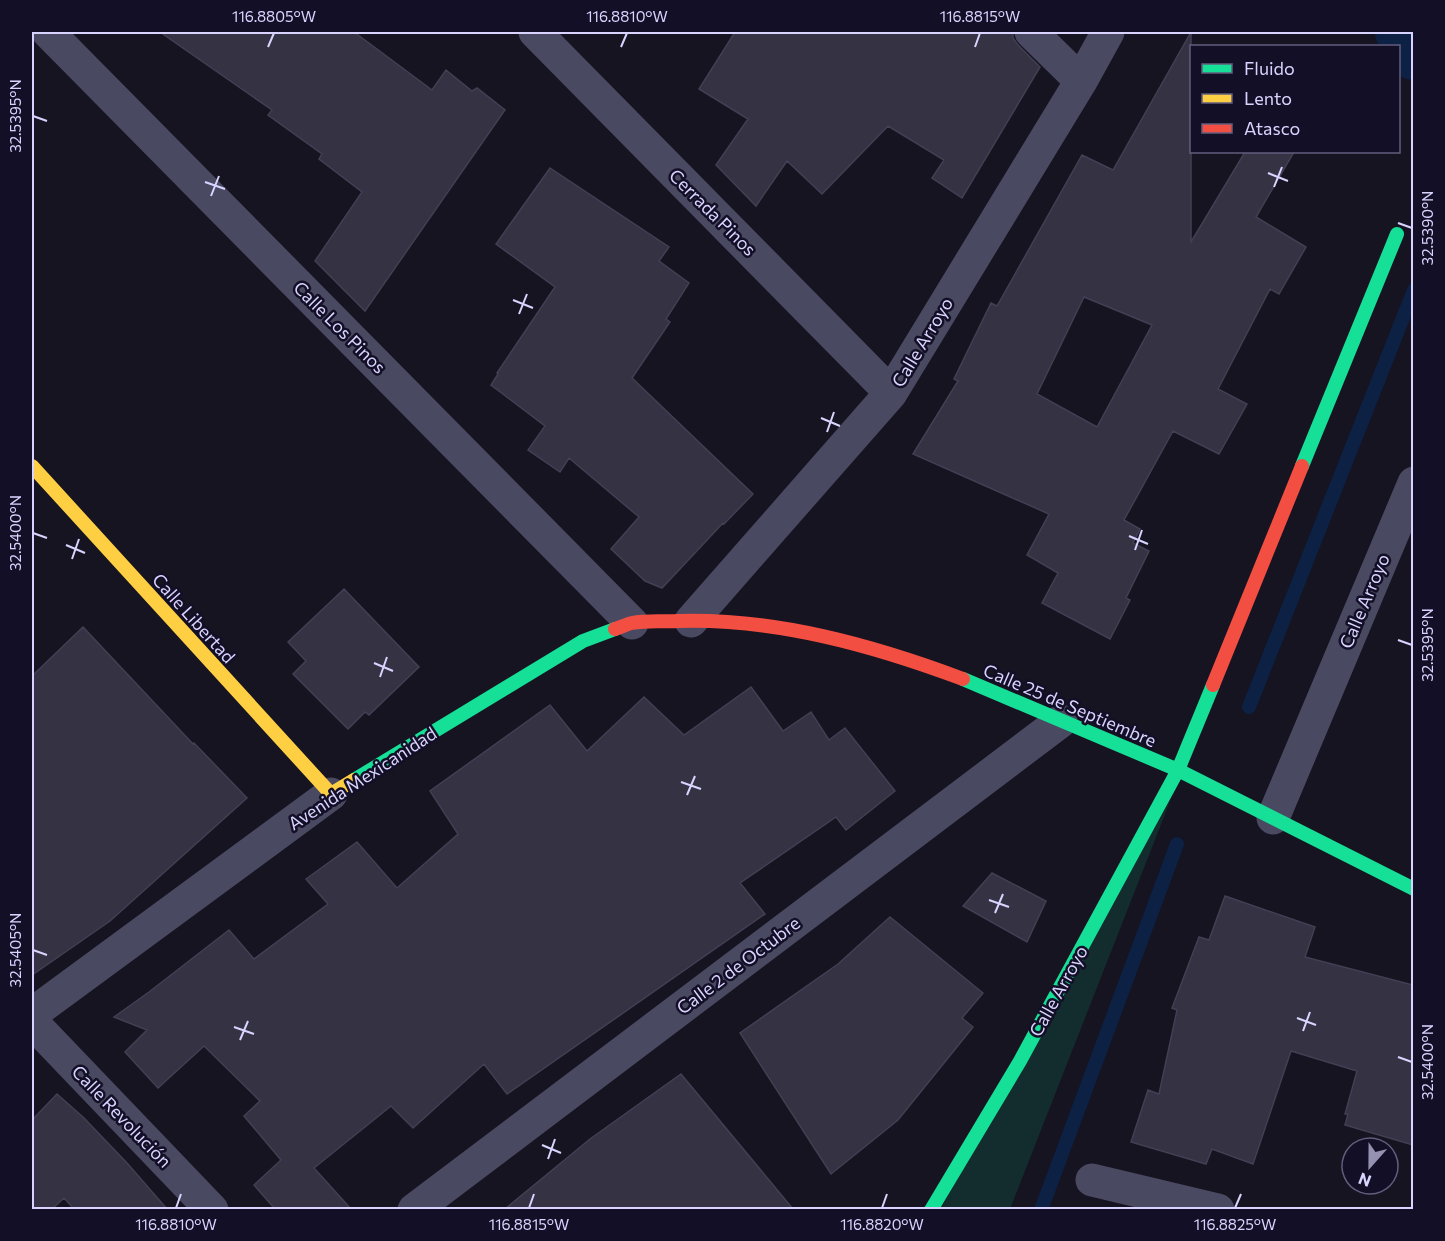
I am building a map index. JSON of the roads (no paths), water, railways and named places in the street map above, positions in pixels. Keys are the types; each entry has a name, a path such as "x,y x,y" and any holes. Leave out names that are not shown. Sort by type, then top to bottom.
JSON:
{"main road":[{"name":"Calle Arroyo","path":"931,1209 1020,1061 1178,770 1397,234"},
{"name":"Calle Libertad","path":"32,466 330,794"},
{"name":"Avenida Mexicanidad","path":"330,794 583,641 632,623 691,621"},
{"name":"Calle 25 de Septiembre","path":"691,621 745,623 811,634 865,646 938,669 1178,770 1413,889"}],"street":[{"name":"Calle Los Pinos","path":"48,32 632,623"},
{"name":"Cerrada Pinos","path":"535,32 891,393"},
{"path":"1030,32 1082,81"},
{"name":"Calle Arroyo","path":"691,621 891,393 1082,81 1108,32"},
{"name":"Calle Arroyo","path":"1273,818 1413,483"},
{"name":"Calle 2 de Octubre","path":"414,1209 1061,722"},
{"name":"Avenida Mexicanidad","path":"32,1014 330,794"},
{"name":"Calle Revolución","path":"32,1022 212,1209"},
{"path":"1092,1180 1218,1209"}],"waterway":[{"path":"1400,32 1414,55"},
{"path":"1249,707 1414,290"},
{"path":"1041,1210 1177,844"}]}
